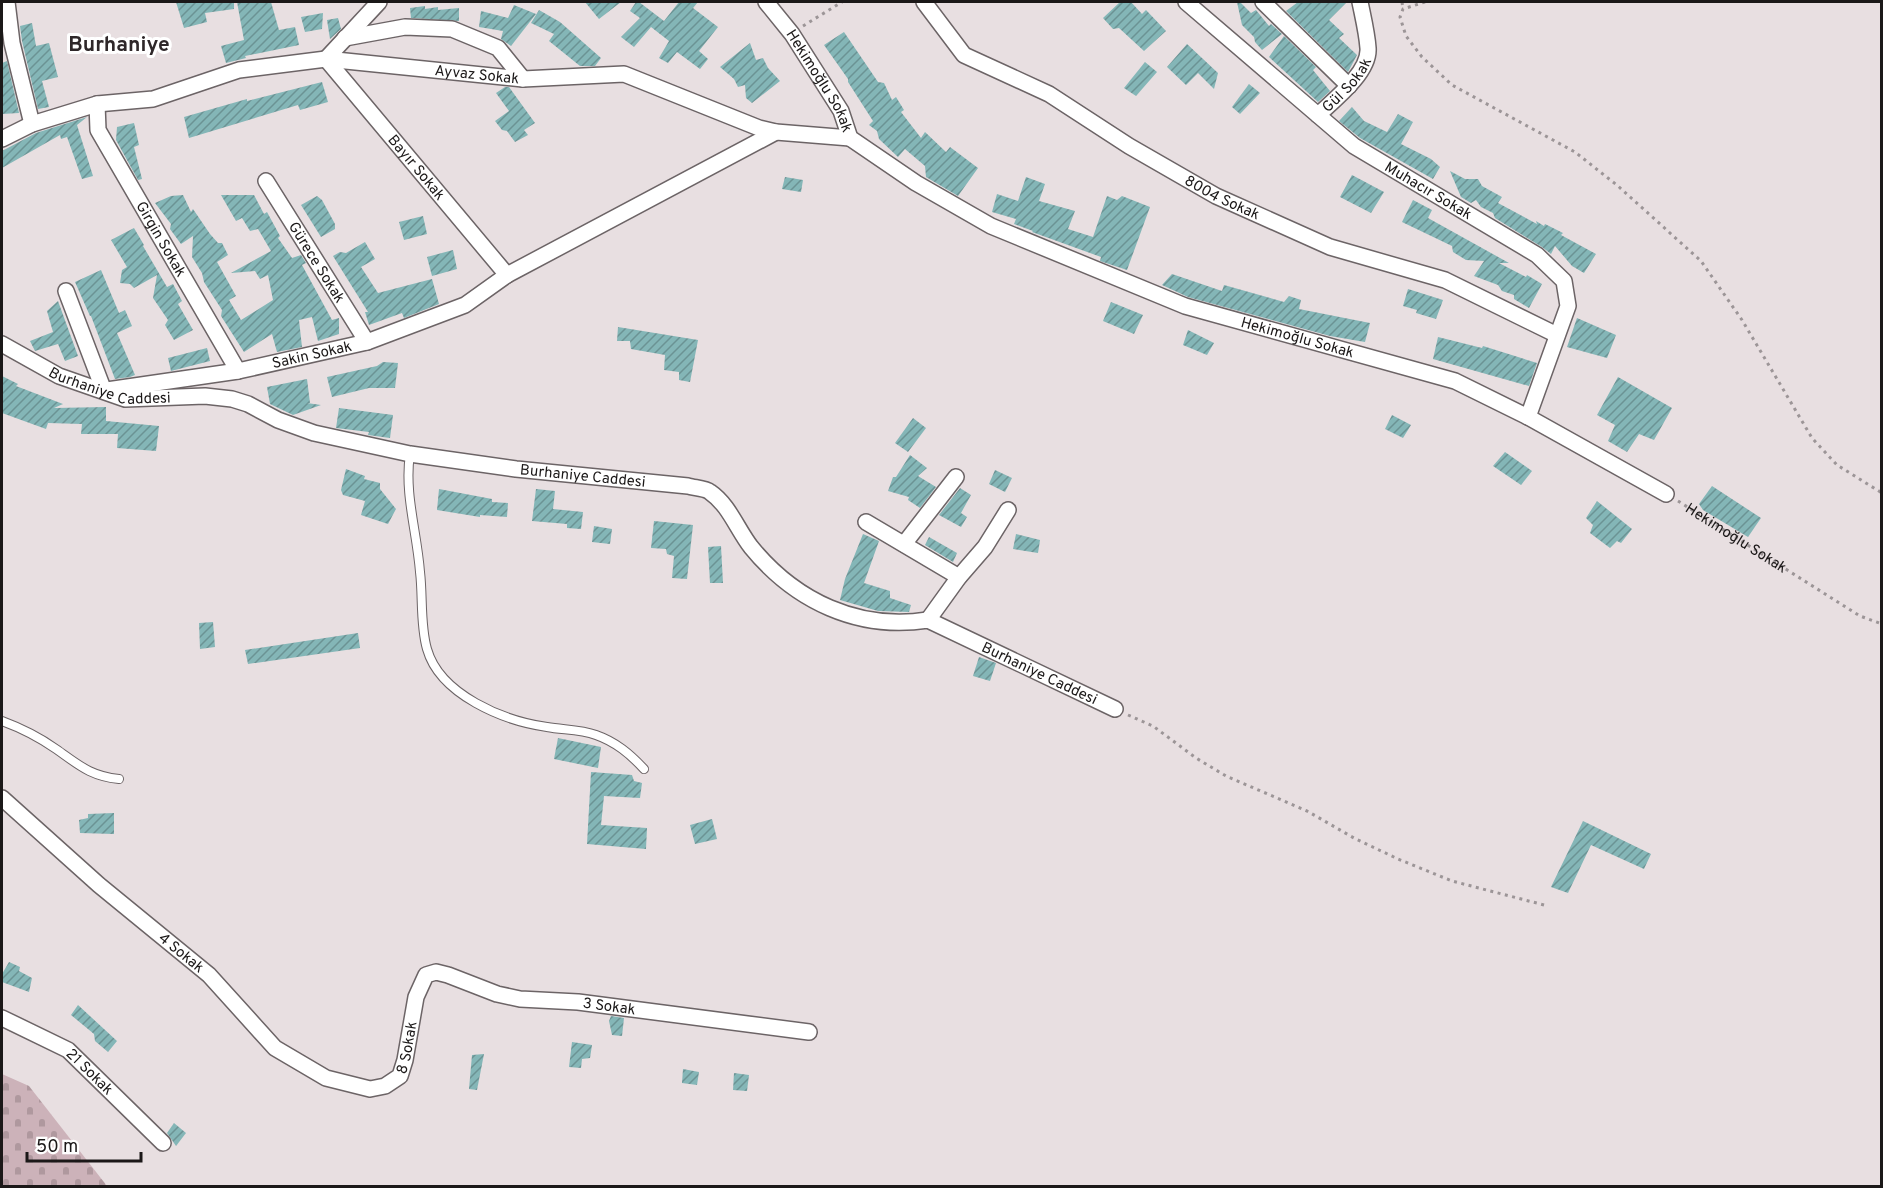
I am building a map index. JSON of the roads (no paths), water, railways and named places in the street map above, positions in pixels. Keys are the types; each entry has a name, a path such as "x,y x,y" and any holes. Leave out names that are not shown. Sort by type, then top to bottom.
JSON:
{"street":[{"path":"7,2 12,43 32,124"},
{"path":"326,59 380,2"},
{"name":"Hekimoğlu Sokak","path":"766,2 792,34 841,111 850,138 916,183 1002,231 1185,306 1455,381 1528,417 1666,494"},
{"name":"8004 Sokak","path":"924,2 964,55 1049,94 1129,146 1216,196 1330,247 1445,280 1557,335"},
{"name":"Muhacır Sokak","path":"1185,2 1354,146 1538,255 1564,281 1568,306 1528,417"},
{"path":"1263,2 1349,86"},
{"name":"Gül Sokak","path":"1318,115 1349,86 1363,68 1369,51 1360,2"},
{"path":"345,38 405,27 452,29 498,48 522,79"},
{"name":"Ayvaz Sokak","path":"2,139 32,124 98,104 153,99 239,70 326,59 522,79 624,74 759,128 776,132 850,138"},
{"name":"Bayır Sokak","path":"326,59 507,275"},
{"name":"Girgin Sokak","path":"98,104 98,130 238,371"},
{"name":"Sakin Sokak","path":"104,391 238,371 367,342 465,305 507,275 776,132"},
{"name":"Gürece Sokak","path":"266,181 367,342"},
{"path":"66,291 104,391"},
{"name":"Burhaniye Caddesi","path":"2,344 59,376 125,399 205,396 232,399 314,433 410,454 516,469 709,490 726,508 750,546 783,580 825,607 861,619 906,623 928,620 1115,709"},
{"path":"904,544 956,477"},
{"path":"928,620 959,577 985,547 1008,510"},
{"path":"866,522 959,577"},
{"name":"4 Sokak","path":"2,798 99,885 209,975 275,1048 326,1078 370,1089"},
{"name":"3 Sokak","path":"420,984 426,975 436,972 497,994 520,999 578,1002 809,1032"},
{"name":"8 Sokak","path":"370,1089 385,1086 400,1076 420,984"},
{"name":"21 Sokak","path":"2,1018 68,1050 163,1143"}],"lane":[{"path":"410,454 407,473 420,562 425,641 430,658 441,675 447,682 486,709 525,723 596,735 622,748 644,769"},
{"path":"2,721 42,740 85,770 106,778 119,779"}],"district":[{"name":"Burhaniye","path":"119,44"}]}
